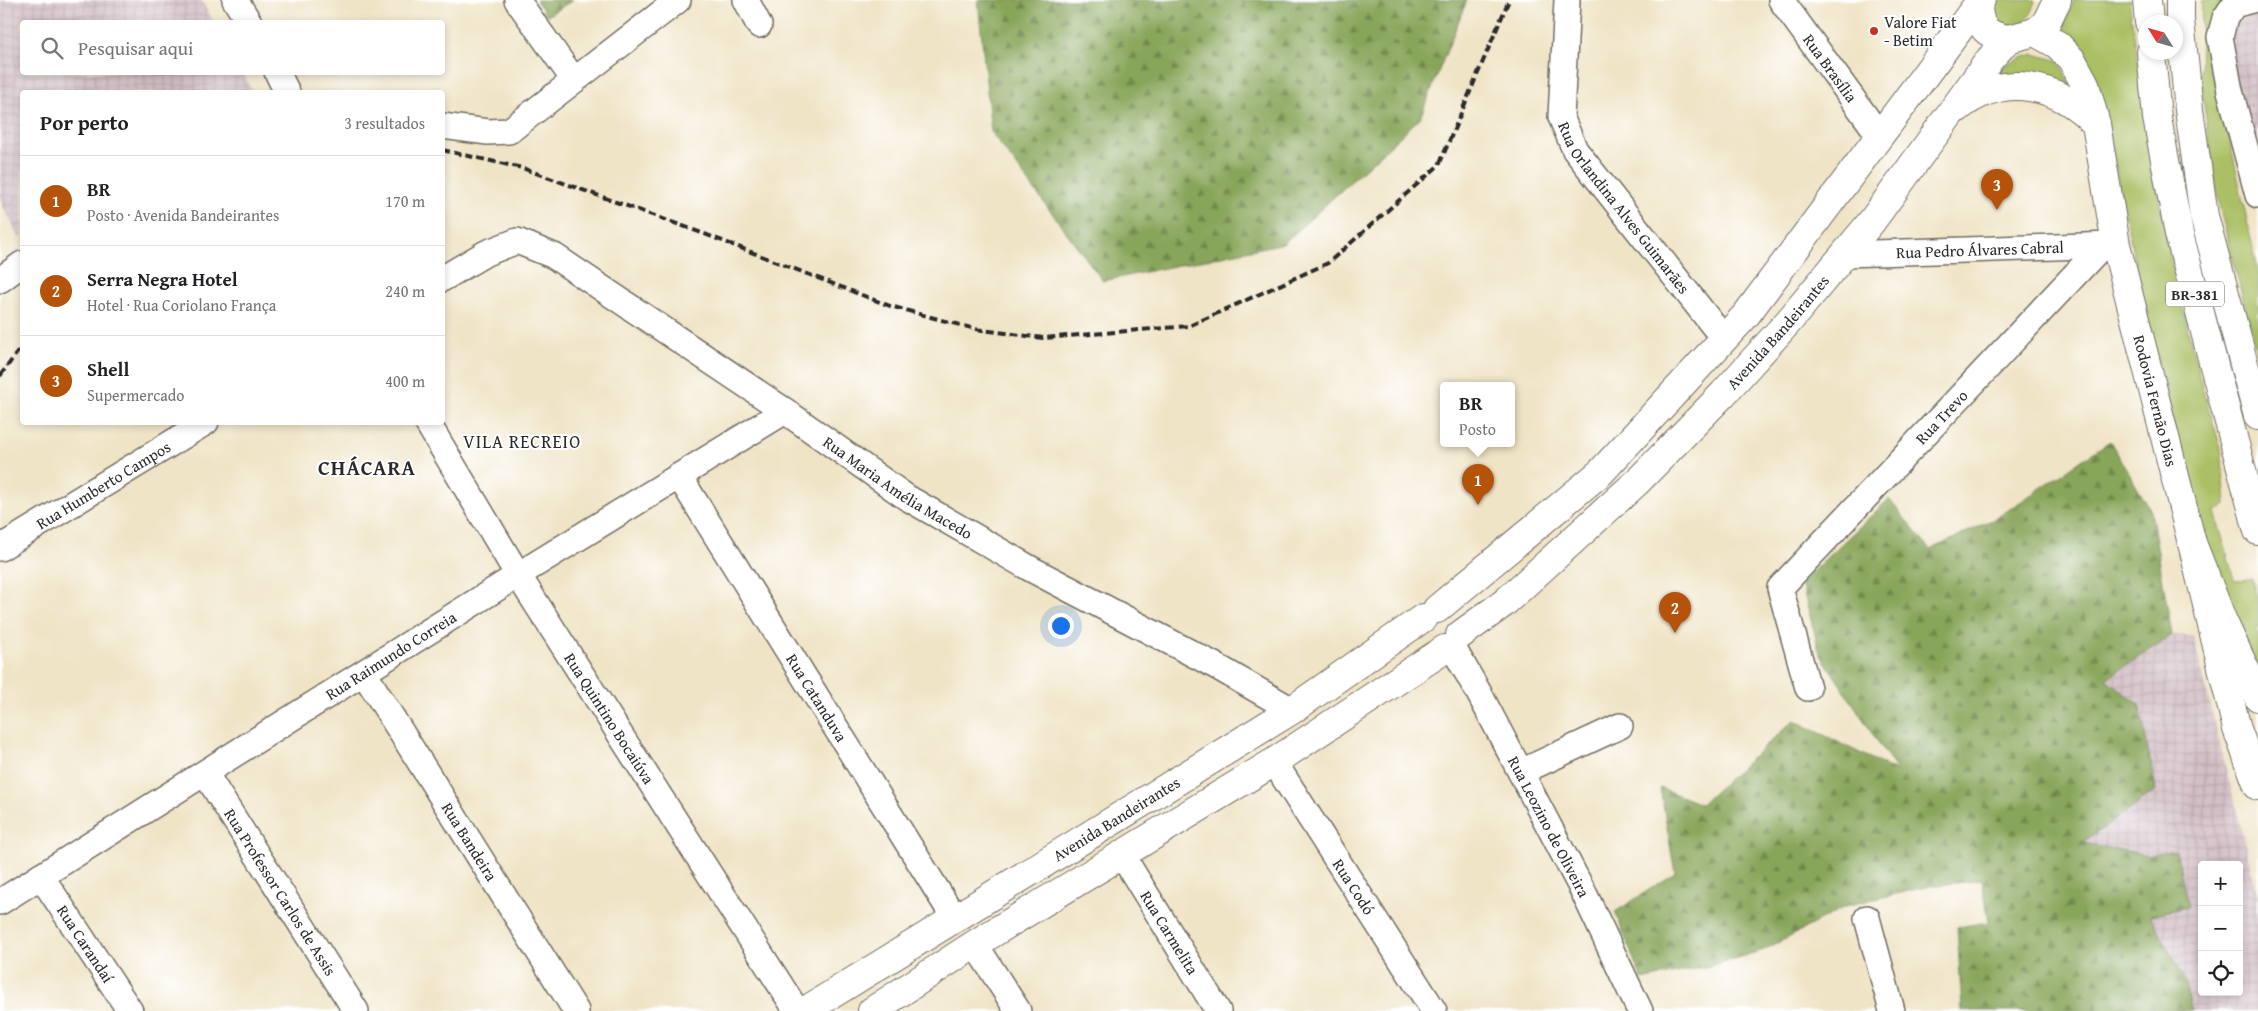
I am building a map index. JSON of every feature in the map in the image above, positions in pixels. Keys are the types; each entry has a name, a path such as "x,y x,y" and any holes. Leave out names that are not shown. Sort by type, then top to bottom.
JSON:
{"main road":[{"path":"1972,2 1978,19 1986,31 1991,35 2008,39 2034,32 2046,22 2057,0"},
{"path":"2147,0 2148,15"},
{"name":"BR-381","path":"2180,0 2188,110 2204,216 2258,416"},
{"name":"Avenida Bandeirantes","path":"805,1011 1292,710 1430,614 1601,472 1746,315 1879,136 1972,2"},
{"name":"Rodovia Fernão Dias","path":"2034,32 2058,45 2072,60 2085,84 2096,124 2110,245 2192,543 2237,729 2258,786"},
{"name":"Avenida Bandeirantes","path":"872,1011 975,944 1274,762 1452,644 1504,603 1637,482 1723,394 1789,321 1872,221 1902,177 1990,59 2008,39"},
{"name":"BR-381","path":"2152,60 2157,118 2179,234 2258,532"},
{"path":"1949,115 1966,102 1984,92 2004,87 2025,86 2045,90 2064,98 2082,109 2096,124"},
{"path":"1879,136 1902,177"},
{"path":"2192,543 2222,619 2258,697"},
{"path":"1430,614 1444,609 1456,615 1460,622 1452,644"}],"street":[{"path":"235,0 248,20"},
{"path":"517,0 574,80"},
{"path":"445,126 488,132 509,131 678,0"},
{"path":"746,0 759,25"},
{"name":"Rua Orlandina Alves Guimarães","path":"1566,0 1561,117 1575,150 1724,339"},
{"name":"Rua Brasília","path":"1781,0 1879,136"},
{"path":"2252,0 2234,5 2224,18 2220,37 2230,91 2258,195"},
{"path":"278,75 285,90"},
{"name":"Rua Maria Amélia Macedo","path":"445,277 486,253 517,242 554,256 785,411 906,497 1031,569 1214,665 1292,710"},
{"name":"Rua Pedro Álvares Cabral","path":"1844,254 2110,245"},
{"name":"Rua Trevo","path":"1808,688 1780,588 2110,245"},
{"path":"0,280 20,265"},
{"name":"Rua Raimundo Correia","path":"0,902 518,575 785,411"},
{"name":"Rua Humberto Campos","path":"0,548 201,425"},
{"name":"Rua Quintino Bocaiúva","path":"428,425 518,575 797,1011"},
{"name":"Rua Catanduva","path":"679,476 955,919"},
{"name":"Rua Leozino de Oliveira","path":"1452,644 1521,772 1637,1009"},
{"name":"Rua Bandeira","path":"364,673 576,1011"},
{"path":"1521,772 1620,726"},
{"name":"Rua Codó","path":"1274,762 1434,1011"},
{"name":"Rua Professor Carlos de Assis","path":"205,773 356,1011"},
{"name":"Rua Carmelita","path":"1122,856 1218,1011"},
{"name":"Rua Carandaí","path":"41,876 130,1011"},
{"path":"1866,918 1892,1011"},
{"path":"975,944 1018,1011"}],"shaded area":[{"path":"0,0 201,0 213,20 20,20 20,75 243,75 252,90 20,90 19,238 0,200"},
{"path":"2258,15 2258,175 2222,50 2237,21"},
{"path":"2172,635 2193,636 2258,896 2258,1011 2192,1011 2183,976 2150,914 2176,850 2148,855 2083,843 2156,790 2106,679"}],"green space":[{"path":"536,0 573,0 547,16"},
{"path":"978,0 1467,0 1420,118 1284,243 1103,281 991,132"},
{"path":"1998,0 2036,0 2028,17 2021,24 2013,27 1992,21 1991,12"},
{"path":"2074,0 2129,0 2153,168 2175,278 2201,383 2221,449 2226,504 2215,512 2234,580 2252,579 2258,601 2258,674 2200,531 2140,288 2099,87 2060,34"},
{"path":"2202,0 2229,0 2216,77 2258,271 2258,357 2219,205 2200,78"},
{"path":"2034,54 2059,61 2070,86 1993,77 2012,62"},
{"path":"2110,441 2151,511 2172,635 2106,679 2139,704 2156,790 2083,843 2148,855 2176,850 2188,907 2150,915 2183,976 2192,1011 1962,1011 1957,927 1989,922 1982,880 1930,886 1849,905 1764,950 1710,966 1642,980 1615,912 1675,873 1660,788 1701,804 1794,720 1898,772 1820,654 1801,582 1889,499 1930,550 1998,517"}],"railway":[{"path":"445,151 522,168 702,233 890,306 975,329 1043,338 1189,326 1328,263 1439,165 1509,0"},
{"path":"0,376 20,349"}],"place":[{"name":"Valore Fiat - Betim","path":"1874,31"},
{"name":"Shell","path":"1997,210"},
{"name":"BR","path":"1478,505"},
{"name":"Serra Negra Hotel","path":"1675,633"}],"district":[{"name":"VILA RECREIO","path":"522,441"},
{"name":"CHÁCARA","path":"367,467"}]}
